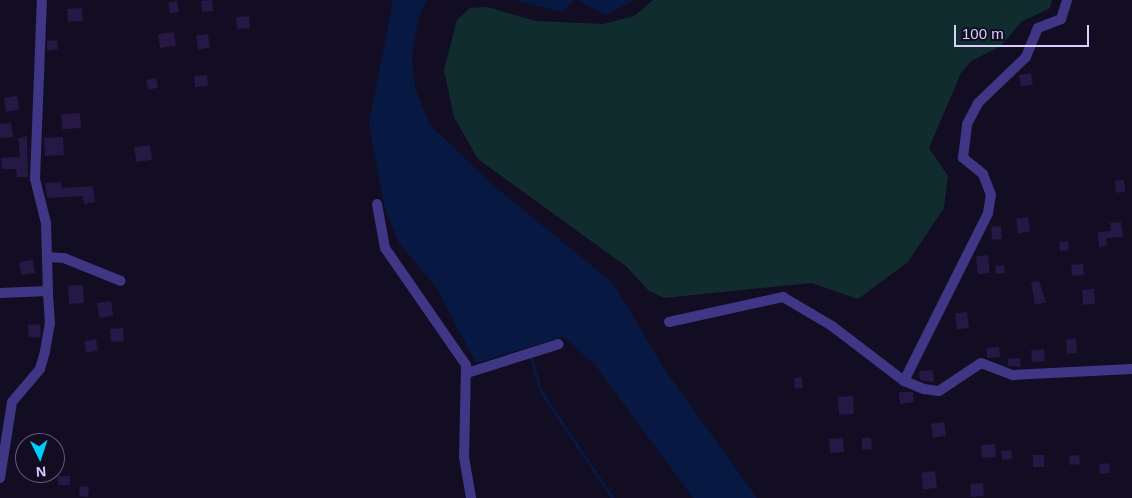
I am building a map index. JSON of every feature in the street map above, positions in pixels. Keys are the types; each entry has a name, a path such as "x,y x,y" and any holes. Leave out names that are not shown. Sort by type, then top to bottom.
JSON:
{"street":[{"path":"0,478 12,402 40,369 50,323 46,223 35,179 42,0"},
{"path":"904,381 988,213 991,195 983,174 963,158 969,118 978,103 1026,57 1038,28 1061,19 1067,0"},
{"path":"377,204 385,248 466,365 464,457 471,498"},
{"path":"48,257 64,258 122,281"},
{"path":"0,293 48,292"},
{"path":"669,322 783,297 832,326 904,381 939,391 981,363 1013,375 1132,369"},
{"path":"467,373 559,344"}],"green space":[{"path":"653,0 1052,0 1050,8 1021,22 1001,46 971,61 961,73 929,148 948,176 944,208 908,262 858,299 811,283 664,298 649,291 627,267 478,159 454,117 444,70 457,20 470,8 487,7 536,21 603,24 634,16"}],"water":[{"path":"393,0 427,0 418,19 412,59 415,88 429,124 493,185 613,283 663,367 757,498 693,498 595,365 563,337 476,363 436,287 399,243 384,205 369,124"},
{"path":"514,0 575,0 562,12"},
{"path":"577,0 634,0 606,15"}],"building":[{"path":"212,0 213,11 202,12 201,1"},
{"path":"177,1 179,12 170,13 168,3"},
{"path":"82,8 83,21 68,22 67,9"},
{"path":"249,16 250,28 237,29 236,17"},
{"path":"174,32 176,46 160,48 158,34"},
{"path":"208,34 210,48 198,50 196,36"},
{"path":"57,40 58,49 47,51 47,41"},
{"path":"1031,73 1033,85 1021,87 1019,75"},
{"path":"207,75 208,86 195,87 194,76"},
{"path":"156,78 158,88 148,90 146,80"},
{"path":"17,96 19,110 6,112 4,98"},
{"path":"80,113 81,128 62,129 61,114"},
{"path":"11,123 13,137 0,138 0,124"},
{"path":"27,136 28,177 17,177 16,169 2,169 1,158 20,157 18,138"},
{"path":"63,137 64,155 45,156 44,138"},
{"path":"150,145 152,160 136,162 134,147"},
{"path":"1124,180 1125,192 1116,193 1115,181"},
{"path":"61,182 62,188 93,186 95,202 84,204 83,196 47,198 45,183"},
{"path":"1028,217 1030,232 1018,234 1016,219"},
{"path":"1121,222 1123,237 1106,238 1107,246 1099,247 1098,232 1111,231 1110,223"},
{"path":"1001,226 1002,239 992,240 991,227"},
{"path":"1068,241 1069,250 1060,251 1059,242"},
{"path":"988,255 990,273 978,274 976,256"},
{"path":"33,260 35,273 21,275 19,262"},
{"path":"1083,264 1084,275 1072,276 1071,265"},
{"path":"1004,265 1005,273 996,274 995,266"},
{"path":"1039,281 1046,302 1035,305 1031,282"},
{"path":"83,285 84,303 69,304 68,286"},
{"path":"1094,289 1095,304 1083,305 1082,290"},
{"path":"111,301 113,316 99,318 97,303"},
{"path":"967,312 969,328 957,329 955,313"},
{"path":"40,324 41,337 29,338 28,325"},
{"path":"123,328 124,341 111,342 110,329"},
{"path":"96,339 98,351 86,353 84,341"},
{"path":"1076,339 1077,353 1067,354 1066,340"},
{"path":"999,347 1000,357 987,358 986,348"},
{"path":"1044,349 1045,361 1032,362 1031,350"},
{"path":"1020,358 1021,367 1008,366 1008,359"},
{"path":"933,370 934,382 920,380 919,371"},
{"path":"802,377 803,388 795,389 794,378"},
{"path":"899,392 913,392 914,402 900,404"},
{"path":"853,396 854,414 839,415 838,397"},
{"path":"944,422 946,436 933,438 931,424"},
{"path":"843,438 844,452 830,453 829,439"},
{"path":"862,438 871,438 872,449 862,450"},
{"path":"995,444 996,457 982,458 981,445"},
{"path":"1011,450 1012,459 1002,460 1001,451"},
{"path":"1033,455 1044,455 1044,467 1033,467"},
{"path":"1079,455 1080,464 1070,465 1069,456"},
{"path":"1109,463 1110,473 1100,474 1099,464"},
{"path":"935,471 937,488 923,490 921,473"},
{"path":"65,476 70,476 70,485 58,485 58,483 65,483"},
{"path":"983,483 984,496 971,497 970,484"},
{"path":"80,486 89,487 88,497 79,496"}],"waterway":[{"path":"531,355 541,391 613,498"}]}
